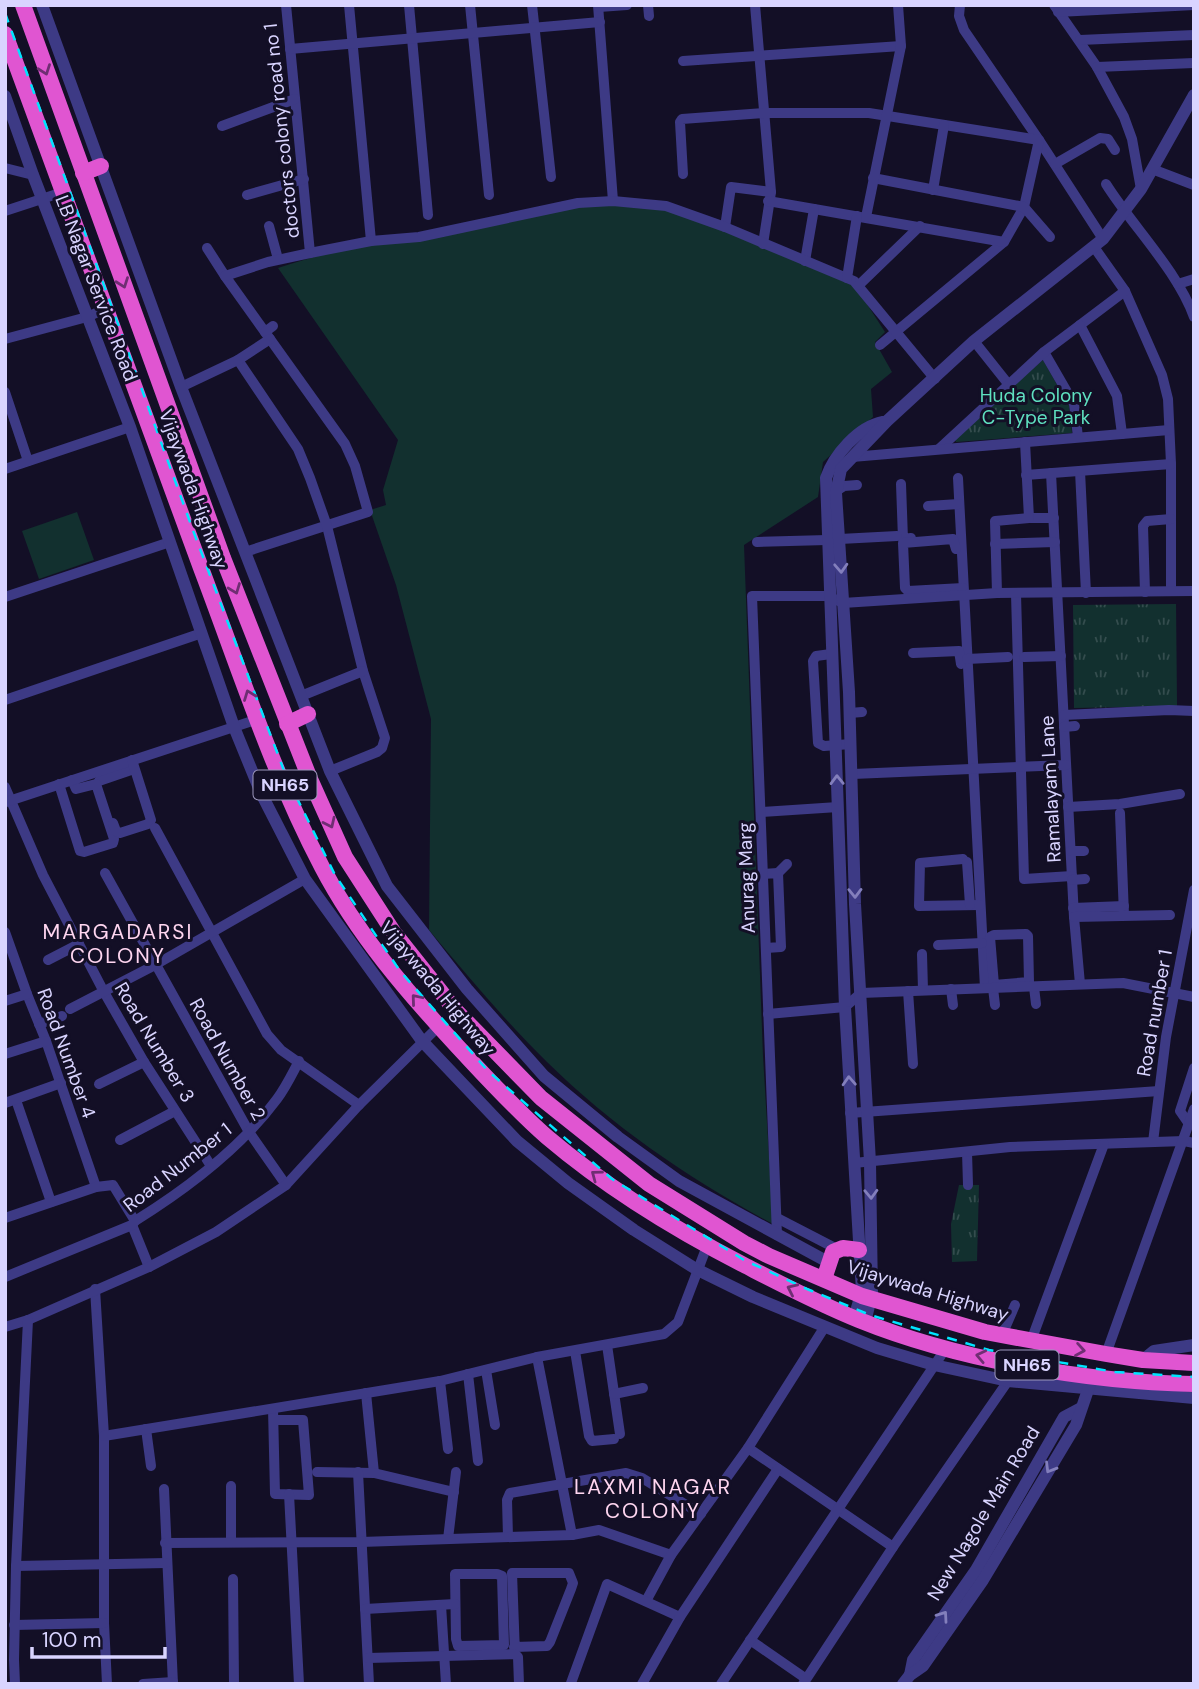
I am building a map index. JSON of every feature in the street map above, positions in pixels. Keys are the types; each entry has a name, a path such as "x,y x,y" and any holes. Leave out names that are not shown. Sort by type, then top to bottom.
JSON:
{"highway":[{"name":"Vijaywada Highway","path":"23,5 223,558 287,724 345,857 388,922 456,1011 531,1088 649,1184 744,1243 867,1297 1002,1335 1143,1360 1194,1363"},
{"name":"Vijaywada Highway","path":"5,34 278,772 323,868 354,920 439,1026 510,1102 547,1137 635,1204 707,1246 860,1320 946,1348 1091,1383 1194,1384"},
{"path":"83,173 101,166"},
{"path":"132,382 156,374"},
{"path":"287,724 308,714"},
{"path":"354,920 375,903"},
{"path":"367,938 388,922"},
{"path":"635,1204 649,1184"},
{"path":"824,1279 832,1256 850,1247 859,1250"}],"street":[{"path":"42,5 181,387 330,771 387,886 467,989 544,1076 618,1137 679,1181 777,1235 832,1256"},
{"name":"doctors colony road no 1","path":"286,5 310,253"},
{"path":"349,5 371,241"},
{"path":"409,5 428,215"},
{"path":"470,5 489,195"},
{"path":"532,5 551,177"},
{"path":"613,201 599,6 627,5"},
{"path":"755,5 770,196 763,244"},
{"path":"846,278 888,115 901,46 898,5"},
{"path":"960,5 959,16 964,30 1055,164 1125,291 1162,375 1168,398 1171,464 1171,591"},
{"path":"1056,9 1194,5"},
{"path":"1056,9 1080,40 1124,117 1132,139 1141,189"},
{"path":"290,49 600,22"},
{"path":"1080,40 1194,35"},
{"path":"683,61 901,46"},
{"path":"1097,67 1194,63"},
{"path":"831,493 841,469 887,421 974,341 1098,243 1141,189 1194,95"},
{"name":"LB Nagar Service Road","path":"5,96 130,427 234,727 266,805 305,879 422,1041 524,1147 579,1191 696,1269 753,1297 824,1328 933,1365 1008,1381 1091,1383 1194,1398"},
{"path":"222,126 295,99"},
{"path":"683,174 682,119 764,113 888,115 1039,140"},
{"path":"933,190 944,125"},
{"path":"1055,164 1100,138 1108,139 1115,150"},
{"path":"880,345 1004,242 1024,208 1039,140"},
{"path":"5,168 33,175"},
{"path":"1152,169 1194,185"},
{"path":"873,178 1024,208 1050,237"},
{"path":"247,195 304,179"},
{"path":"1106,184 1124,213 1178,284 1194,316"},
{"path":"725,227 731,187 814,209 1004,242"},
{"path":"5,211 63,192"},
{"path":"225,276 310,253 371,241 419,237 578,203 613,201 666,206 725,227 859,285 935,379"},
{"path":"805,261 814,209"},
{"path":"269,226 278,260"},
{"path":"859,285 920,226"},
{"path":"207,248 225,276 297,368 345,444 355,467 368,512 246,552"},
{"path":"1178,284 1194,279"},
{"path":"939,449 1044,352 1125,291"},
{"path":"5,340 87,317 105,309"},
{"path":"1080,325 1117,396 1122,434"},
{"path":"181,387 238,360 270,333"},
{"path":"974,341 1009,385"},
{"path":"1044,352 1074,404 1078,438"},
{"path":"238,360 298,449 327,526 363,671 385,738 377,752 330,771"},
{"path":"5,392 28,461"},
{"path":"860,1320 867,1297 872,1224 851,744 856,712 844,603 833,540 831,493 826,478 836,457 860,434 887,421"},
{"path":"5,468 130,427"},
{"path":"851,457 1169,430"},
{"path":"1025,442 1029,518"},
{"path":"1026,475 1171,464"},
{"path":"1080,471 1086,593"},
{"name":"Ramalayam Lane","path":"1051,473 1063,715 1070,727 1066,765 1067,838 1080,984"},
{"path":"958,478 961,591"},
{"path":"901,484 903,539 960,536"},
{"path":"831,493 844,486 857,485"},
{"path":"928,506 959,505"},
{"path":"997,593 995,521 1054,518"},
{"path":"1145,592 1143,526 1147,521 1171,519"},
{"path":"757,542 897,536"},
{"path":"833,540 828,596 845,1007 857,1224 867,1297"},
{"path":"964,682 967,659 961,591 955,540 904,542 906,591 961,591 1016,594 1194,591"},
{"path":"5,597 170,542"},
{"path":"995,544 1055,542"},
{"path":"828,596 844,603 961,591"},
{"path":"1016,594 1023,766 1024,879 1085,879"},
{"name":"Anurag Marg","path":"777,1235 752,596 828,596"},
{"path":"5,700 202,633"},
{"path":"913,653 959,651 964,682 979,866 975,905"},
{"path":"831,654 816,656 813,664 818,743 824,746 851,744"},
{"path":"1024,657 1061,656"},
{"path":"967,659 1008,657"},
{"path":"301,696 363,671"},
{"path":"1063,715 1194,711"},
{"path":"8,802 72,780 97,777 258,719"},
{"path":"97,777 115,829 122,833 151,820 133,764"},
{"path":"853,774 1066,765"},
{"path":"59,784 80,850 84,852 113,843 96,784 76,789 72,780"},
{"name":"Road Number 3","path":"5,787 8,802 43,875 104,992 144,1062 211,1166"},
{"path":"1068,807 1120,804 1180,794"},
{"path":"761,812 838,807"},
{"path":"1121,813 1124,910"},
{"path":"1063,824 1067,838"},
{"path":"155,828 267,1034 281,1050 359,1105"},
{"path":"1069,853 1084,850"},
{"path":"975,905 919,905 920,863 966,862 979,866"},
{"path":"966,862 975,905 977,931 982,943 988,968 994,985 1029,982 1028,936 992,936 988,968 989,988 995,1005"},
{"path":"763,874 778,873 787,864"},
{"path":"839,866 855,866"},
{"name":"Road Number 2","path":"105,873 249,1132 286,1185"},
{"path":"766,948 781,947 778,873"},
{"path":"39,1024 155,965 305,879"},
{"name":"Road number 1","path":"1153,1142 1174,994 1194,890"},
{"path":"1074,912 1124,910 1170,915"},
{"name":"Road Number 4","path":"5,932 96,1186"},
{"path":"938,945 982,943"},
{"path":"48,960 79,944"},
{"path":"922,954 923,990"},
{"path":"768,1014 845,1007 861,993 923,990 1123,983 1194,997"},
{"path":"1034,987 1036,1004"},
{"path":"951,989 953,1005"},
{"path":"908,991 913,1064"},
{"path":"5,1001 27,994"},
{"path":"5,1327 28,1320 149,1267 216,1232 286,1185 359,1105 439,1026"},
{"path":"5,1054 46,1041"},
{"name":"Road Number 1","path":"5,1277 134,1223 174,1197 249,1132 279,1097 299,1061"},
{"path":"99,1084 144,1062"},
{"path":"1189,1124 1180,1111 1194,1068"},
{"path":"51,1202 10,1101 61,1083"},
{"path":"850,1113 1159,1091"},
{"path":"1106,1354 1189,1142 1189,1124 1194,1109"},
{"path":"120,1140 175,1111"},
{"path":"854,1163 1010,1147 1189,1142"},
{"path":"1031,1341 1104,1144"},
{"path":"967,1152 968,1185"},
{"path":"5,1218 96,1186 113,1185 134,1223 149,1267"},
{"path":"777,1218 832,1256"},
{"path":"857,1224 872,1224"},
{"path":"104,1436 440,1381 537,1357 664,1334 678,1322 707,1246"},
{"path":"94,1289 104,1436 104,1623 107,1684"},
{"path":"1002,1335 1015,1305"},
{"path":"15,1684 9,1660 14,1625 28,1320"},
{"path":"646,1601 671,1555 748,1448 824,1328"},
{"path":"575,1351 589,1436 596,1442 617,1437 607,1345"},
{"path":"1143,1360 1154,1351 1194,1345"},
{"path":"721,1684 946,1348"},
{"path":"537,1357 572,1535"},
{"path":"486,1370 495,1425"},
{"path":"468,1374 478,1461"},
{"path":"440,1381 448,1449"},
{"path":"750,1640 804,1681 1008,1381"},
{"path":"906,1679 923,1666 984,1580 1076,1425 1091,1383"},
{"path":"614,1394 643,1388"},
{"path":"366,1393 372,1451 365,1472 361,1542 369,1684"},
{"path":"285,1407 286,1420"},
{"path":"273,1409 275,1494 309,1495 303,1420 274,1420"},
{"path":"146,1429 151,1466"},
{"path":"748,1448 893,1547"},
{"path":"642,1684 680,1617 778,1469"},
{"path":"317,1472 365,1472 454,1492"},
{"path":"448,1539 456,1472"},
{"path":"508,1537 507,1500 510,1493 626,1473 635,1474 701,1514"},
{"path":"231,1486 231,1542"},
{"path":"143,1684 173,1683 164,1489"},
{"path":"289,1494 299,1684"},
{"path":"165,1543 361,1542 572,1535 599,1530 671,1555"},
{"path":"16,1566 166,1563"},
{"path":"368,1658 444,1656 514,1650 547,1646 573,1583 569,1573 512,1573 514,1650 518,1657 519,1684"},
{"path":"455,1574 502,1576 504,1645 461,1647 456,1639 455,1574"},
{"path":"233,1579 234,1684"},
{"path":"571,1683 607,1584 680,1617"},
{"path":"365,1609 455,1604"},
{"path":"441,1605 446,1684"},
{"path":"14,1625 104,1623"},
{"path":"443,1640 456,1639"}],"green space":[{"path":"591,204 665,208 724,229 846,281 858,290 885,332 875,342 892,372 871,389 873,417 823,462 818,497 744,545 763,1056 773,1224 683,1171 626,1130 572,1086 486,998 429,930 431,719 396,585 370,510 386,505 383,490 398,440 278,268 347,248 384,242 417,241"},
{"name":"Huda Colony C-Type Park","path":"1043,360 1069,406 1072,433 956,442 954,437"},
{"path":"77,512 94,560 39,579 22,531"},
{"path":"1176,604 1177,706 1074,708 1073,605"},
{"path":"959,1185 979,1185 977,1261 952,1262 951,1224"}],"railway":[{"path":"5,13 194,533 286,776 335,875 400,971 488,1071 612,1179 744,1260 870,1315 989,1350 1115,1372 1194,1377"}],"district":[{"name":"MARGADARSI COLONY","path":"118,944"},
{"name":"LAXMI NAGAR COLONY","path":"653,1499"}]}
